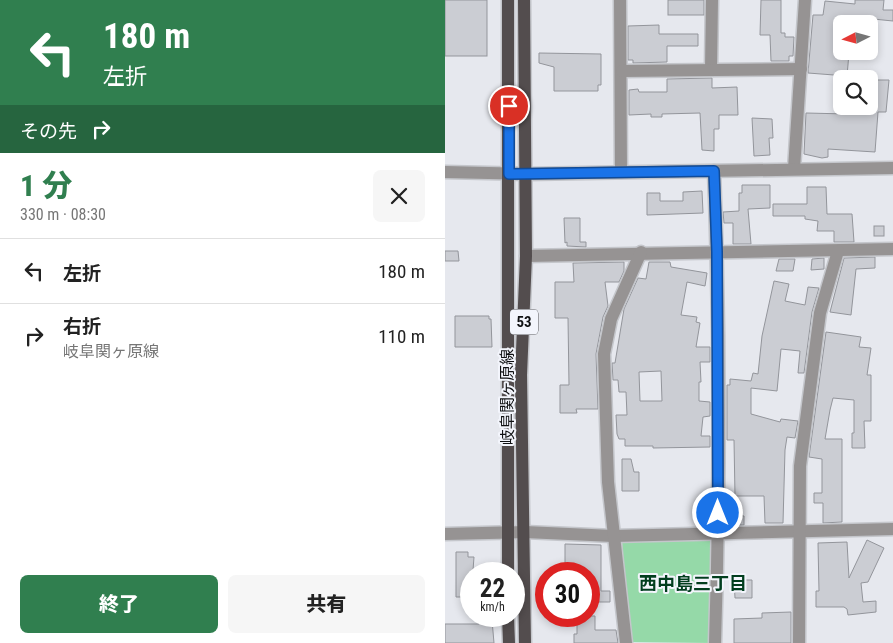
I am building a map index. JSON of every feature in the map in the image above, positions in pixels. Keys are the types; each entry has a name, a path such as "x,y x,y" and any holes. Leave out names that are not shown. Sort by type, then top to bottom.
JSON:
{"main road":[{"name":"岐阜関ヶ原線","path":"508,562 507,254 509,0"},
{"name":"岐阜関ヶ原線","path":"524,0 526,256 521,375 525,532 525,643"},
{"path":"508,627 509,643"}],"street":[{"path":"620,0 622,71 621,172"},
{"path":"711,69 712,0"},
{"path":"794,169 805,0"},
{"path":"622,71 801,69"},
{"path":"445,172 526,174 893,168"},
{"path":"714,171 717,252 719,532 715,643"},
{"path":"526,256 641,252 893,249"},
{"path":"799,643 800,466 820,313 838,251"},
{"path":"626,643 613,536 604,354 611,319 641,252"},
{"path":"445,534 525,532 613,536 893,529"}],"green space":[{"path":"622,535 713,538 712,643 624,642"}],"building":[{"path":"445,0 487,0 487,56 445,56"},
{"path":"668,0 704,0 704,15 668,15"},
{"path":"761,0 781,0 781,33 785,33 785,37 794,37 793,56 789,56 789,61 771,61 770,35 760,35"},
{"path":"855,0 884,0 883,10 893,10 893,21 878,20 878,15 833,15 833,60 848,60 848,70 833,70 833,75 808,73 813,15 823,15 825,1 855,4"},
{"path":"659,25 659,34 698,34 698,46 667,46 667,62 633,63 633,60 628,60 628,26"},
{"path":"539,53 601,54 601,85 598,85 598,91 554,91 554,67 539,63"},
{"path":"712,78 712,88 737,87 738,115 719,115 719,129 714,129 714,151 702,150 700,113 662,114 662,117 651,117 651,114 629,115 629,90 667,92 667,79"},
{"path":"878,80 889,80 886,112 878,112"},
{"path":"806,113 878,115 875,152 828,149 828,157 822,158 804,154"},
{"path":"752,118 772,119 773,138 769,138 770,155 754,156"},
{"path":"742,185 770,185 770,208 748,209 751,244 733,244 733,223 724,223 723,212 739,211 739,193 742,193"},
{"path":"807,187 826,187 827,214 852,214 854,242 834,242 834,231 817,231 818,221 805,219 805,216 773,216 773,204 807,204"},
{"path":"702,191 703,213 647,215 647,193 660,193 660,201 683,201 683,192"},
{"path":"564,218 580,218 580,242 586,242 586,247 567,246 567,242 565,243"},
{"path":"874,226 884,226 884,236 874,236"},
{"path":"445,251 458,251 459,261 445,261"},
{"path":"875,257 875,268 856,269 851,315 830,312 844,258"},
{"path":"824,258 824,269 811,270 812,259"},
{"path":"779,259 795,259 793,271 776,271"},
{"path":"624,262 624,271 619,282 605,282 608,306 603,317 596,354 598,409 576,409 577,413 560,413 560,385 569,385 568,318 555,318 555,282 574,282 573,263"},
{"path":"649,262 670,262 671,267 707,273 705,286 687,282 681,315 697,317 696,322 700,323 696,347 710,347 710,362 700,362 701,382 699,382 699,401 710,402 710,416 703,417 701,436 710,436 710,447 653,448 653,446 625,446 625,439 619,439 617,434 616,415 627,415 626,392 619,392 618,380 613,380 612,363 615,363 624,309 638,278 646,279","holes":["661,371 662,401 640,401 639,372"]},
{"path":"774,281 789,284 785,301 805,305 808,287 819,288 812,312 804,373 798,373 800,351 781,349 777,391 751,388 751,414 780,422 781,419 798,421 795,438 787,437 785,450 783,523 765,523 764,496 735,496 734,440 727,440 727,385 730,385 730,379 751,381 753,373 758,374 762,336"},
{"path":"455,316 489,316 489,319 491,319 492,347 455,347"},
{"path":"826,332 861,337 859,347 871,348 867,375 871,375 871,421 864,421 865,448 852,448 854,400 833,398 825,439 842,439 842,522 823,523 823,503 814,503 814,493 822,493 822,459 809,457"},
{"path":"622,459 631,459 634,472 639,472 639,491 622,491"},
{"path":"726,514 744,516 744,525 730,525 726,521"},
{"path":"867,540 884,548 868,582 861,583 863,602 876,601 876,612 848,615 847,609 844,607 816,607 816,591 819,591 818,543 847,542 849,578"},
{"path":"565,544 601,545 601,591 610,591 610,602 600,602 600,562 565,562"},
{"path":"456,552 468,552 468,557 474,557 474,562 460,562 460,597 456,597"},
{"path":"734,580 752,580 752,598 735,598"},
{"path":"791,612 791,643 734,643 734,619 762,618 762,613"},
{"path":"445,624 460,624 460,627 493,627 494,643 445,643"},
{"path":"577,627 595,627 595,630 616,630 618,643 574,643 574,634 577,634"}],"district":[{"name":"西中島三丁目","path":"693,584"}],"route":[{"path":"509,106 509,174 714,171 717,252 718,513"}]}
